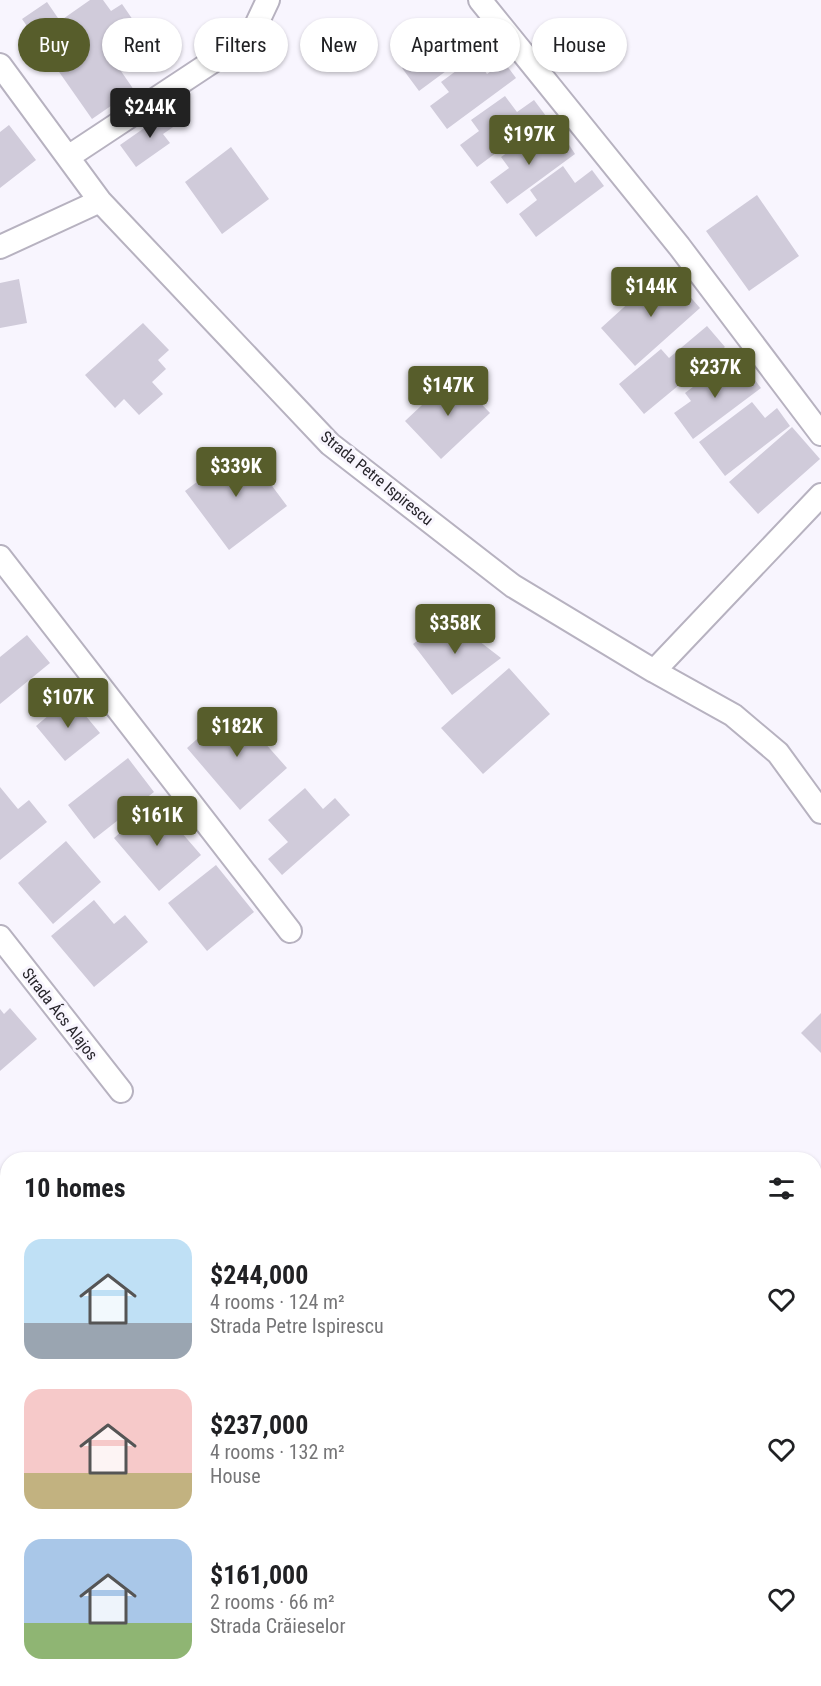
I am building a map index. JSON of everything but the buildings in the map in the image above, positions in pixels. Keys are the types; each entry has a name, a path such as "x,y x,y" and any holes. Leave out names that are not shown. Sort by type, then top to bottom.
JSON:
{"street":[{"path":"68,157 251,36 268,0"},
{"path":"480,0 679,246 821,434"},
{"name":"Strada Petre Ispirescu","path":"0,65 100,201 330,444 513,586 654,671 733,715 778,753 821,812"},
{"path":"0,247 100,201"},
{"path":"654,671 821,495"},
{"path":"0,557 290,931"},
{"name":"Strada Ács Alajos","path":"0,938 121,1091"}]}
